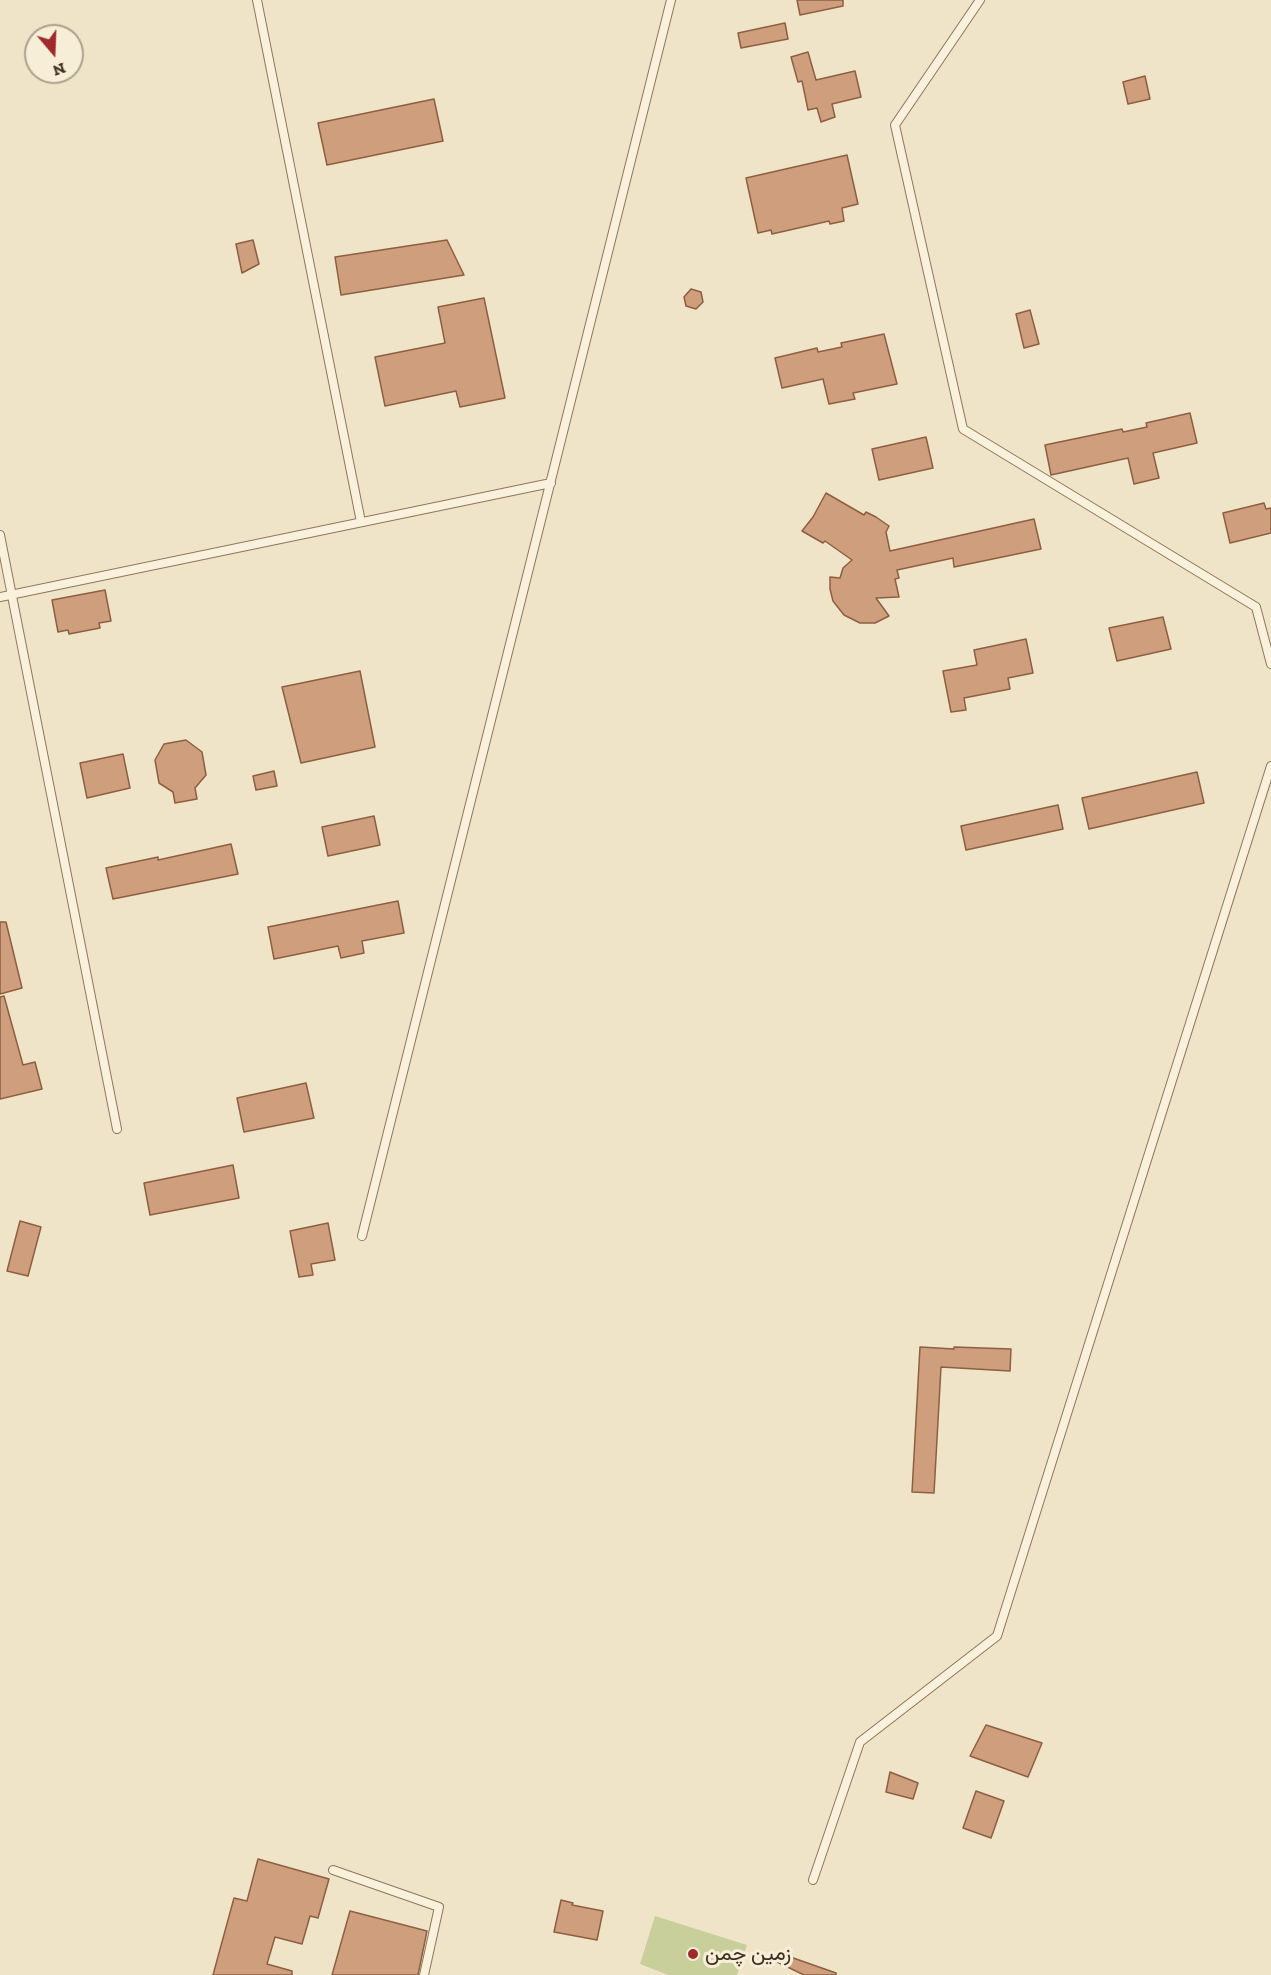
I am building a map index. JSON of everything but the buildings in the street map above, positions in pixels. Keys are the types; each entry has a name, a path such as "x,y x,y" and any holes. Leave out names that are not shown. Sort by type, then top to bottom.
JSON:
{"lane":[{"path":"257,0 361,522"},
{"path":"362,1236 671,0"},
{"path":"980,0 895,125 963,429 1256,607 1271,664"},
{"path":"0,597 551,483"},
{"path":"0,536 117,1129"},
{"path":"813,1880 860,1742 997,1636 1271,766"},
{"path":"333,1870 439,1907 423,1975"}],"green space":[{"name":"زمین چمن","path":"655,1916 747,1945 737,1975 668,1975 640,1964"}],"place":[{"name":"زمین چمن","path":"693,1954"}]}
